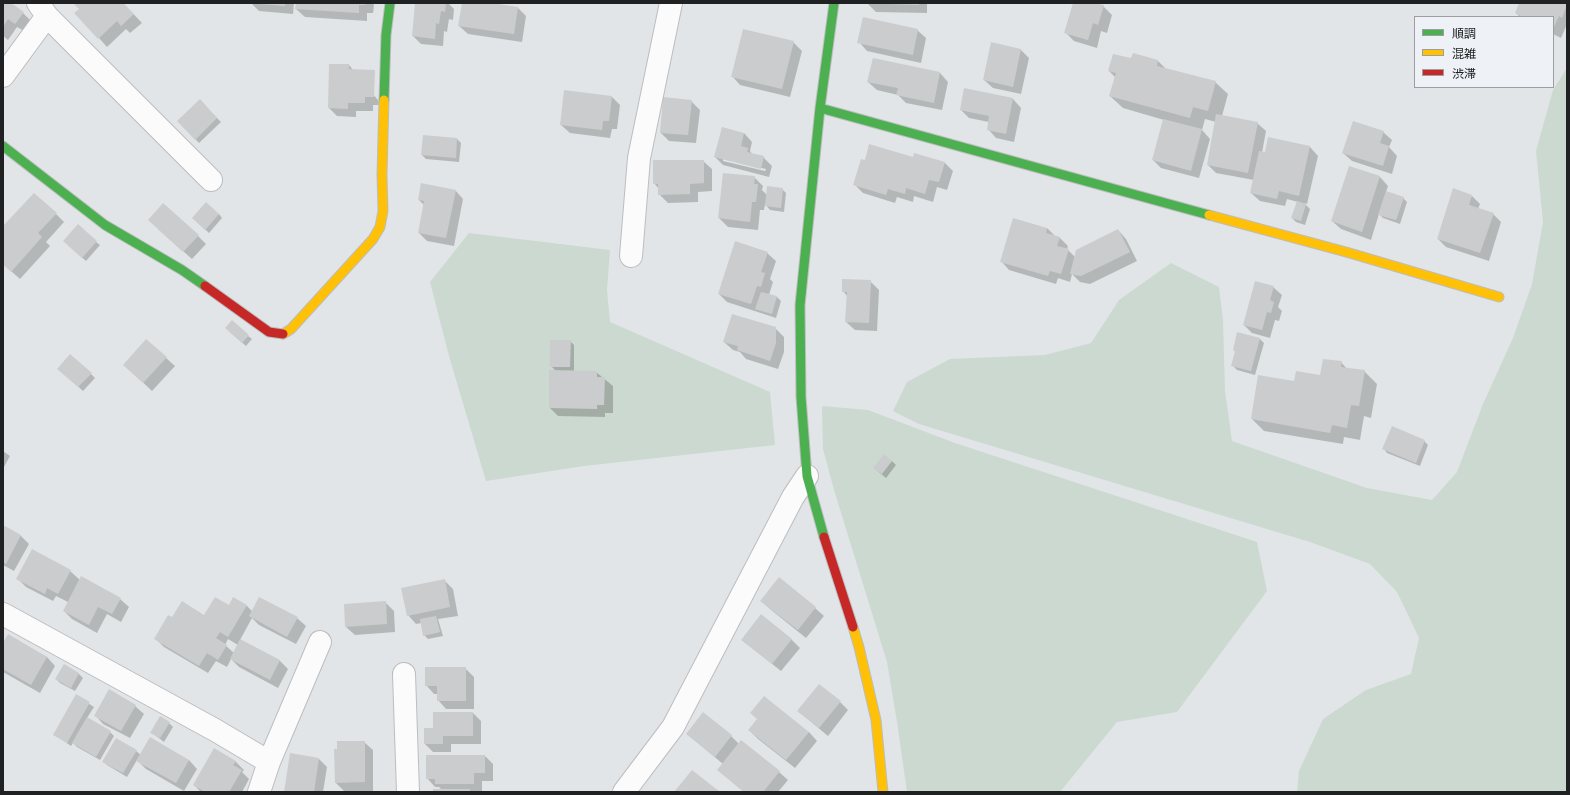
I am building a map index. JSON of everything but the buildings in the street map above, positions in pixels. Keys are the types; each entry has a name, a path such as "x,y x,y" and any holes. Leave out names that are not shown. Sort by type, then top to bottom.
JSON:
{"street":[{"path":"3,146 105,225 182,270 268,332 282,335 291,329 373,239 380,227 383,211 382,175 386,35 390,3"},
{"path":"631,256 639,158 671,3"},
{"path":"834,3 820,108 800,305 801,396 807,476 830,557 859,647 876,720 883,792"},
{"path":"3,76 42,9 211,180"},
{"path":"820,108 1346,252 1499,297"},
{"path":"624,792 673,727 793,497 807,476"},
{"path":"3,614 215,730 268,762"},
{"path":"259,792 268,762 320,642"},
{"path":"404,674 408,792"}],"shaded area":[{"path":"1567,68 1567,792 1297,792 1299,771 1323,719 1366,690 1411,674 1419,638 1397,592 1370,564 1310,542 919,424 893,411 907,382 950,359 1045,355 1091,343 1119,300 1171,263 1219,287 1223,320 1225,391 1232,441 1367,488 1432,500 1457,472 1483,404 1513,338 1532,284 1543,222 1536,151 1553,90"},
{"path":"469,233 610,250 607,290 610,322 770,392 775,445 584,466 486,481 449,356 430,282"},
{"path":"822,406 868,410 955,443 1257,542 1267,591 1177,712 1117,722 1060,792 907,792 887,662 834,490 823,449"}],"traffic: fast":[{"path":"384,100 386,35 390,3"},
{"path":"824,537 807,476 801,397 800,305 820,108 834,3"},
{"path":"820,108 1209,215"},
{"path":"3,146 105,225 182,270 205,286"}],"traffic: slow":[{"path":"283,334 291,329 373,239 380,227 383,211 382,175 384,100"},
{"path":"1209,215 1346,252 1499,297"},
{"path":"853,627 876,720 883,792"}],"traffic: jam":[{"path":"205,286 269,332 283,334"},
{"path":"824,537 853,627"}]}
